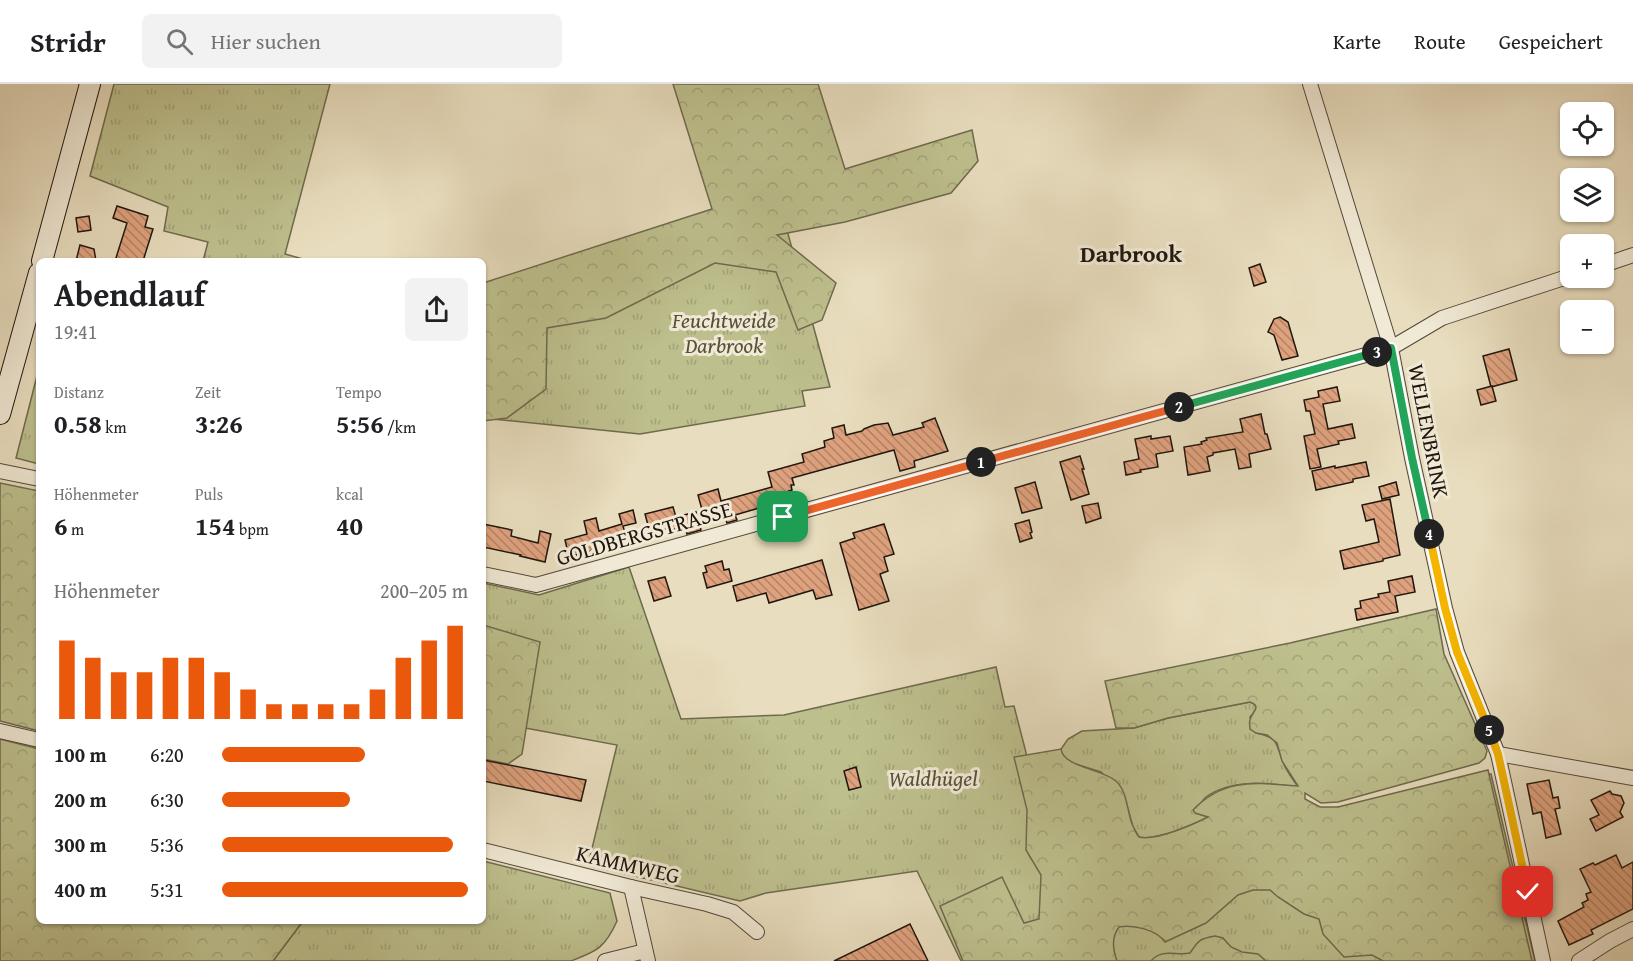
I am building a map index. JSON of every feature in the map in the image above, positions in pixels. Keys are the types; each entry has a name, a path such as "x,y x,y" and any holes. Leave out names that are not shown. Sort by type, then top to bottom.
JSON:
{"street":[{"path":"43,258 90,84"},
{"name":"WELLENBRINK","path":"1310,84 1391,348 1412,458 1445,608 1457,652 1498,754 1543,961"},
{"path":"1614,262 1633,255"},
{"name":"GOLDBERGSTRASSE","path":"486,575 536,585 1391,348 1442,318 1560,279"},
{"path":"0,414 36,284"},
{"path":"0,471 36,478"},
{"path":"0,731 36,739"},
{"path":"1498,754 1633,778"},
{"name":"KAMMWEG","path":"486,851 734,912 757,932"},
{"path":"605,961 647,956 631,887"},
{"path":"1579,961 1633,929"}],"green space":[{"path":"114,84 330,84 285,254 299,258 204,258 208,242 164,231 168,207 90,176"},
{"path":"673,84 818,84 845,169 972,130 978,161 951,193 845,222 777,235 836,283 822,320 798,330 776,272 715,263 606,318 547,328 546,389 507,418 486,421 486,282 712,209"},
{"name":"Feuchtweide Darbrook","path":"785,223 830,387 802,391 805,406 640,434 486,418 486,412 549,292"},
{"path":"36,380 36,463 16,458"},
{"path":"0,483 36,490 36,730 0,721"},
{"name":"Waldhügel","path":"629,567 681,719 784,715 996,667 1005,707 1014,706 1055,865 1491,774 1535,961 961,961 917,871 766,893 740,901 588,865 617,745 520,727 486,723 486,584 539,595"},
{"path":"1436,609 1444,654 1487,751 1485,758 1479,763 1338,802 1321,803 1305,793 1305,799 1320,807 1338,807 1488,770 1532,961 1383,961 1372,955 1344,957 1323,934 1319,919 1304,914 1270,890 1253,890 1238,895 1206,923 1165,942 1156,934 1144,929 1131,926 1119,927 1114,944 1117,961 963,961 940,906 1002,877 1024,923 1039,919 1041,875 1026,850 1027,810 1014,757 1061,749 1068,760 1110,777 1120,785 1135,831 1139,837 1146,838 1164,835 1208,817 1195,813 1193,810 1205,799 1229,787 1242,784 1298,786 1282,761 1277,743 1267,735 1250,729 1251,717 1256,708 1254,704 1250,702 1168,718 1134,728 1116,728 1105,681 1290,643"},
{"path":"486,626 540,642 522,754 508,764 486,760"},
{"path":"1250,702 1256,707 1250,717 1256,733 1276,742 1286,769 1298,787 1251,783 1227,787 1206,797 1201,803 1196,813 1209,817 1164,835 1139,837 1133,827 1124,795 1101,772 1069,762 1061,753 1068,739 1082,731 1134,728 1168,718"},
{"path":"0,739 36,748 36,924 301,924 273,961 0,961"},
{"path":"486,862 610,893 617,921 604,943 571,961 273,961 301,924 486,924"},
{"path":"1215,936 1223,938 1231,947 1242,952 1258,954 1266,961 1151,961 1164,954 1190,953 1200,941"}],"building":[{"path":"117,206 148,216 145,227 153,229 144,258 116,258 127,223 113,218"},
{"path":"89,216 91,230 78,232 76,218"},
{"path":"80,245 94,249 96,258 77,258"},
{"path":"1260,264 1266,282 1254,286 1249,268"},
{"path":"1280,317 1288,322 1298,356 1282,360 1274,335 1268,332 1274,319"},
{"path":"1509,349 1517,380 1491,387 1483,356"},
{"path":"1492,386 1496,401 1481,405 1477,390"},
{"path":"1337,387 1340,401 1323,404 1328,429 1352,424 1355,438 1338,441 1339,444 1317,449 1321,467 1310,469 1304,436 1315,434 1310,411 1306,411 1304,400 1319,397 1318,391"},
{"path":"1261,414 1271,449 1249,454 1251,467 1239,469 1235,449 1213,453 1207,457 1210,471 1188,475 1184,447 1202,444 1201,442 1207,440 1206,438 1243,432 1240,419"},
{"path":"935,418 948,451 914,461 915,467 900,471 894,450 792,478 794,485 791,485 792,490 783,493 786,506 761,513 759,508 735,515 737,520 727,523 723,511 704,517 698,495 718,489 721,501 772,487 768,472 804,462 802,454 825,447 824,441 834,438 832,428 844,425 846,435 874,425 888,423 893,435 924,427 922,423"},
{"path":"1151,436 1151,439 1170,436 1173,451 1156,454 1158,467 1126,475 1124,462 1139,459 1135,439"},
{"path":"1080,456 1089,494 1071,500 1060,462"},
{"path":"1366,462 1369,476 1316,490 1312,471"},
{"path":"1035,482 1042,508 1022,513 1015,488"},
{"path":"1396,482 1399,495 1382,499 1379,487"},
{"path":"1390,499 1400,555 1344,569 1340,551 1379,542 1374,519 1366,521 1362,505"},
{"path":"1098,503 1101,518 1086,523 1082,506"},
{"path":"673,507 676,517 696,512 701,530 687,534 685,526 672,530 667,527 663,532 651,536 645,514"},
{"path":"633,510 636,523 623,526 627,541 569,557 565,540 587,534 584,521 596,518 599,531 622,524 619,514"},
{"path":"1029,520 1032,538 1020,542 1015,524"},
{"path":"884,524 894,554 884,557 888,571 880,574 889,601 859,610 840,543 855,538 853,533"},
{"path":"486,525 512,530 511,536 538,543 540,531 551,534 545,562 486,548"},
{"path":"822,560 832,595 816,599 813,590 769,603 766,593 737,601 733,586"},
{"path":"722,561 724,570 729,569 732,581 707,588 703,573 707,572 705,566"},
{"path":"1412,576 1415,592 1395,596 1398,612 1357,620 1355,609 1361,608 1360,601 1390,592 1388,581"},
{"path":"665,577 671,596 654,601 648,581"},
{"path":"486,761 586,780 581,801 486,782"},
{"path":"856,767 861,787 849,790 844,771"},
{"path":"1549,780 1553,798 1558,797 1560,808 1555,809 1561,834 1546,838 1541,812 1533,814 1527,784"},
{"path":"1610,791 1612,794 1621,796 1624,803 1620,812 1623,817 1596,831 1590,819 1599,815 1591,800"},
{"path":"1616,855 1622,868 1633,862 1633,909 1591,930 1593,934 1569,945 1558,921 1584,907 1582,903 1588,900 1586,894 1591,892 1580,869"},
{"path":"910,924 928,961 834,961"}],"district":[{"name":"Darbrook","path":"1131,253"}],"route":[{"path":"783,517 1391,348 1412,458 1445,608 1457,652 1498,754 1528,892"}]}
